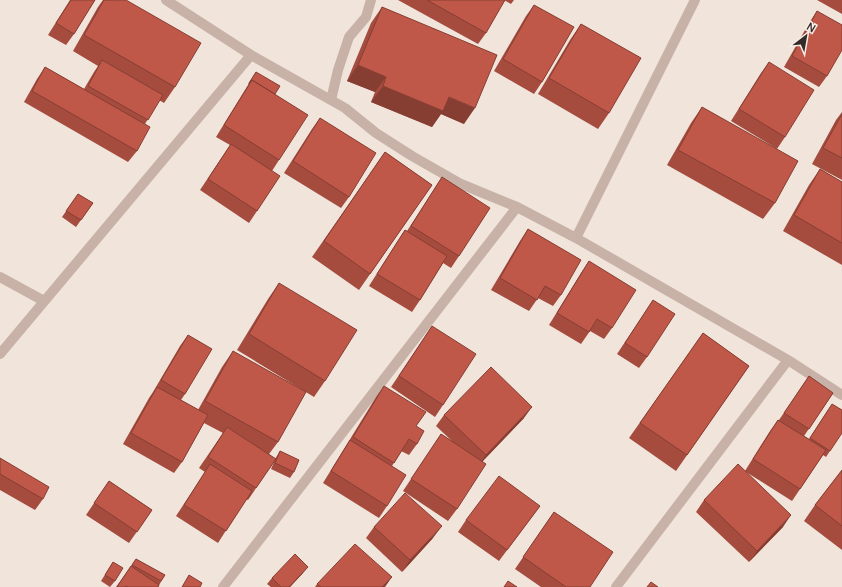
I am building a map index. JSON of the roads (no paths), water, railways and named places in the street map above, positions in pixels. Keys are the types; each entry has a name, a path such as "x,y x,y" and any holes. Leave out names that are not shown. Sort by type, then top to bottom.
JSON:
{"street":[{"path":"166,0 251,55 345,108 376,133 412,156 461,184 517,208 576,238 788,360 842,394"},
{"path":"331,100 338,70 350,37 366,17 371,0"},
{"path":"576,238 694,0"},
{"path":"0,354 251,55"},
{"path":"223,587 517,208"},
{"path":"0,277 44,301"},
{"path":"616,587 788,360"}]}
